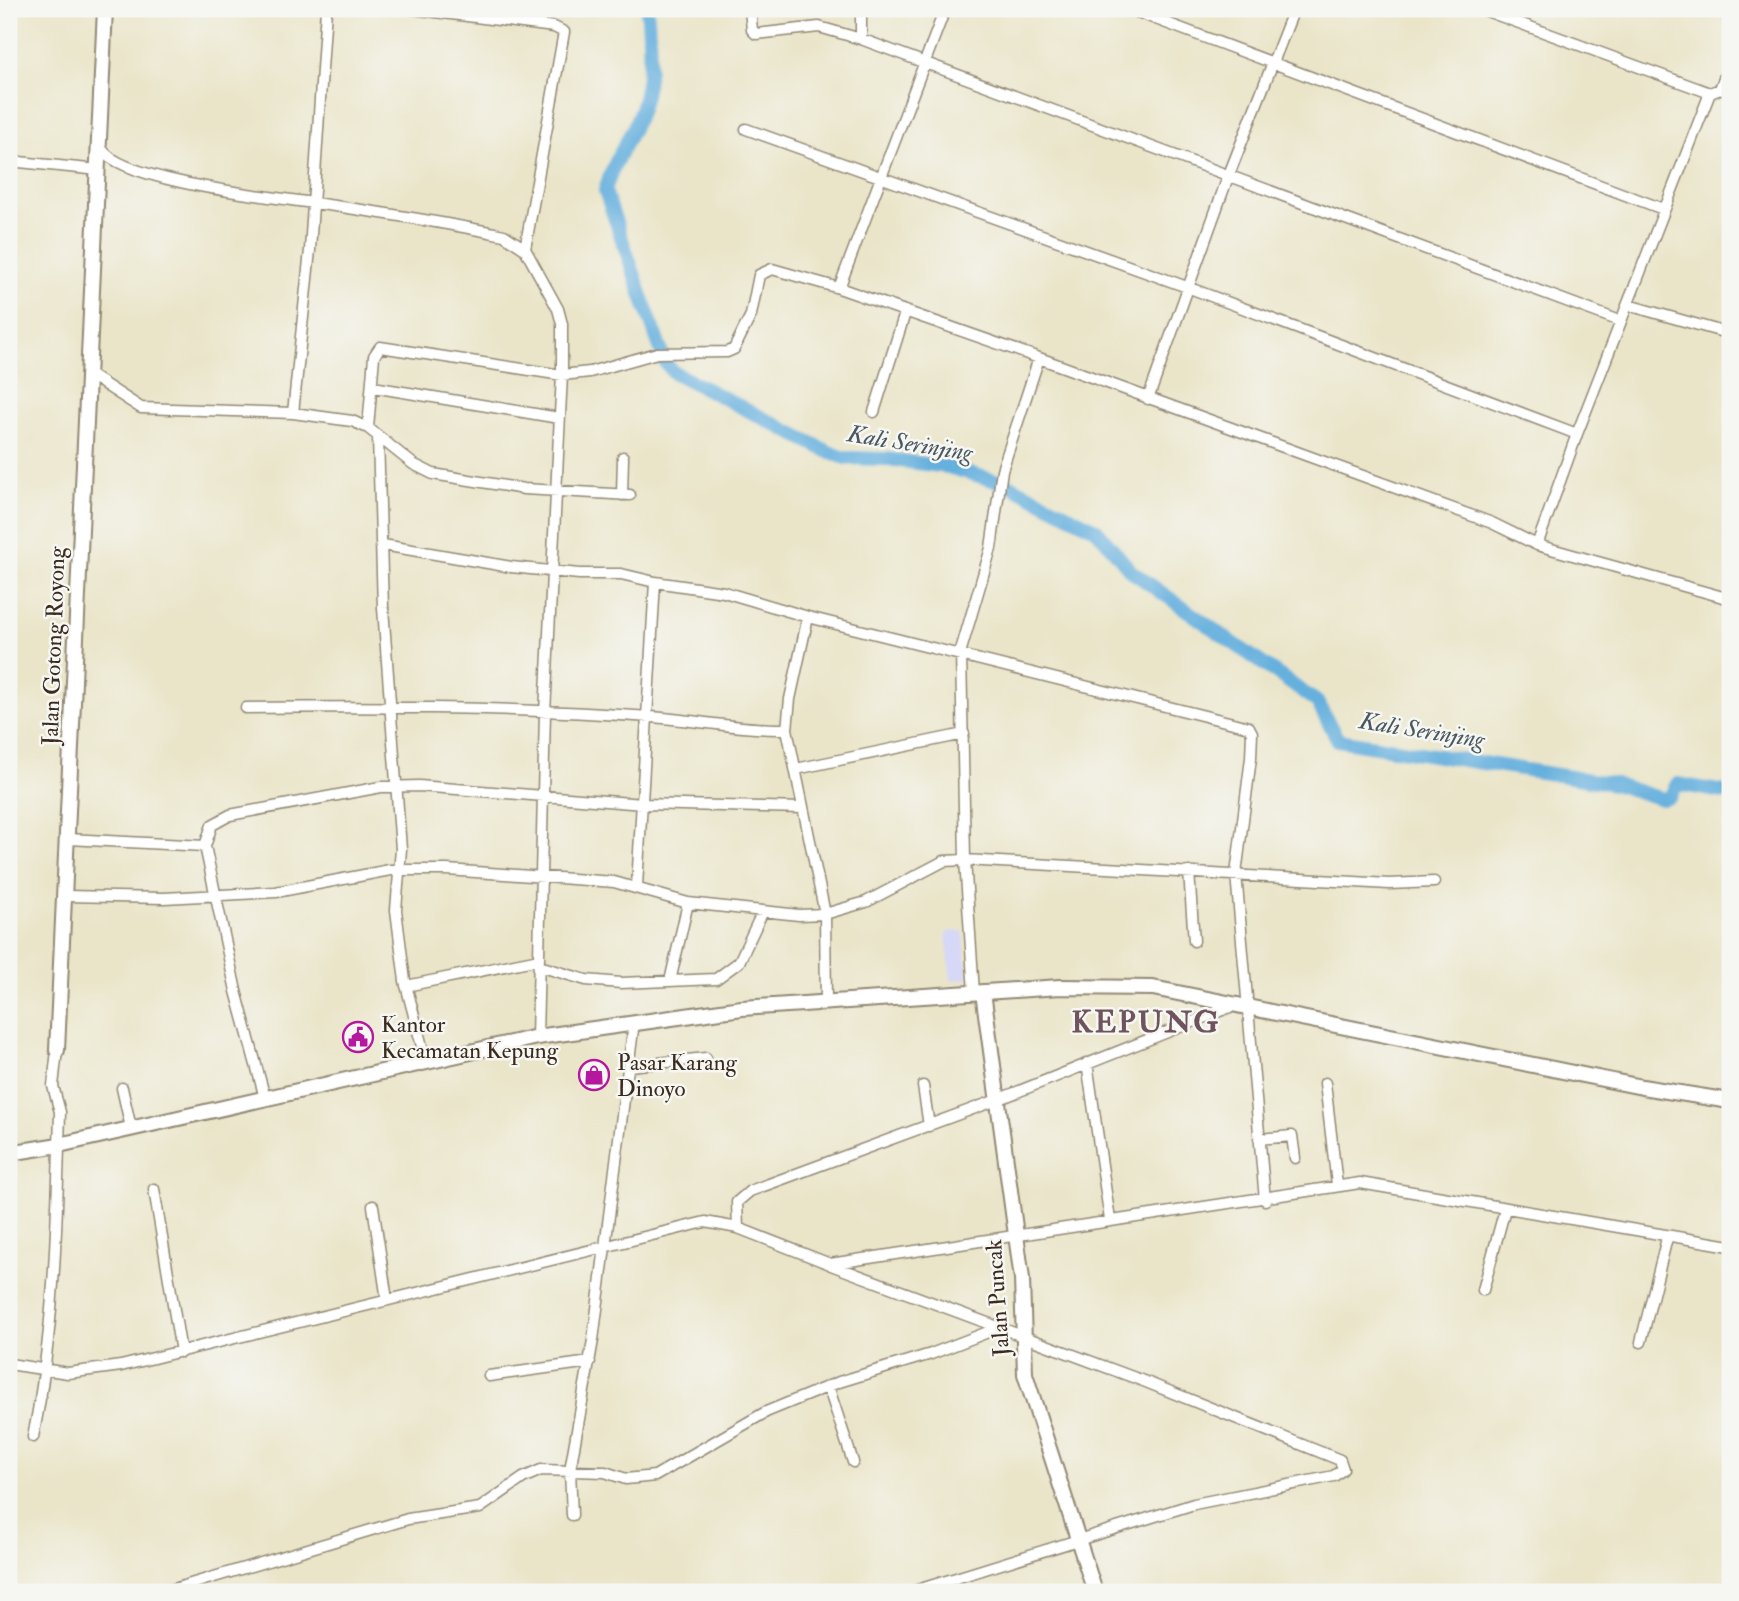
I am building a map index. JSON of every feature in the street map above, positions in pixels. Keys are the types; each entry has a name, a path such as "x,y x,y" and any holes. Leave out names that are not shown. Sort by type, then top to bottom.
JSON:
{"main road":[{"name":"Jalan Gotong Royong","path":"57,1055 101,148 105,9"},
{"path":"9,1153 537,1037 691,1013 979,992 1122,986 1241,1006 1519,1063 1730,1101"},
{"name":"Jalan Puncak","path":"979,992 1016,1236 1028,1388 1095,1592"}],"street":[{"path":"293,413 314,203 326,9"},
{"path":"412,9 554,27 564,32 525,249"},
{"path":"750,9 752,30 756,34 819,27 861,39 1620,321"},
{"path":"861,9 861,39"},
{"path":"839,288 945,9"},
{"path":"1129,9 1663,209"},
{"path":"1148,398 1228,177 1294,9"},
{"path":"1481,9 1720,91"},
{"path":"1537,545 1663,209 1720,91 1730,62"},
{"path":"746,129 1187,287 1577,434"},
{"path":"101,148 106,156 117,163 176,181 260,197 314,203 504,235 525,249 561,317 562,374 545,713 537,1037"},
{"path":"9,161 99,170"},
{"path":"368,428 376,350 385,346 562,374 590,372 657,354 717,353 734,349 751,315 757,281 764,270 772,269 839,288 1039,358 1492,523 1537,545 1730,599"},
{"path":"1628,305 1730,334"},
{"path":"874,412 905,313"},
{"path":"979,992 965,865 962,649 991,548 995,504 1002,470 1039,358"},
{"path":"88,373 141,408 293,413 339,418 368,428 413,464 433,474 513,488 626,495 623,457"},
{"path":"373,387 559,418"},
{"path":"378,437 383,608 401,849 396,909 406,986 426,1062"},
{"path":"383,545 552,572 638,578 724,592 808,617 962,649 1249,727 1252,733 1251,758 1237,878 1241,1006 1265,1200"},
{"path":"637,886 654,582"},
{"path":"808,617 790,699 787,729 825,914 826,1002"},
{"path":"246,708 392,706 648,717 707,725 787,729"},
{"path":"796,769 964,734"},
{"path":"265,1098 214,897 205,846 212,825 230,815 397,786 463,787 643,804 803,808"},
{"path":"68,839 205,846"},
{"path":"66,896 214,897 276,892 398,870 542,876 637,886 669,899 688,903 825,914 866,902 944,861 965,865 1189,877 1389,884 1434,881"},
{"path":"1189,877 1194,942"},
{"path":"670,981 688,903"},
{"path":"406,986 539,963 586,980 621,983 716,979 728,973 745,951 763,911"},
{"path":"738,1228 737,1202 750,1191 929,1126 1241,1006"},
{"path":"572,1515 570,1470 590,1362 634,1022"},
{"name":"Jalan Gotong Royong","path":"33,1437 46,1370 59,1144 60,1112 53,1086 57,1055"},
{"path":"629,1066 706,1058"},
{"path":"1087,1063 1110,1220"},
{"path":"1325,1083 1337,1185"},
{"path":"923,1086 929,1126"},
{"path":"122,1087 131,1128"},
{"path":"1259,1139 1292,1136 1295,1158"},
{"path":"830,1264 1110,1220 1265,1200 1360,1182 1730,1246"},
{"path":"154,1189 181,1352"},
{"path":"373,1206 387,1300"},
{"path":"1483,1290 1505,1209"},
{"path":"9,1364 46,1370 94,1372 604,1249 692,1223 705,1222 738,1228 1001,1327 1025,1339 1158,1387 1340,1460 1343,1465 1343,1469 1335,1476 1194,1504 911,1592"},
{"path":"1641,1342 1667,1237"},
{"path":"164,1592 408,1519 480,1508 523,1478 541,1470 605,1472 626,1479 655,1476 766,1412 828,1386 931,1354 1001,1327"},
{"path":"489,1376 590,1362"},
{"path":"828,1386 853,1462"}],"shaded area":[{"path":"963,931 968,979 951,980 946,932"}],"waterway":[{"name":"Kali Serinjing","path":"647,9 649,52 645,94 636,122 605,191 665,362 673,372 845,458 886,459 948,467 1010,485 1097,530 1131,571 1317,702 1338,740 1615,784 1662,799 1670,797 1677,784 1730,793"}],"place":[{"name":"Kantor Kecamatan Kepung","path":"358,1037"},
{"name":"Pasar Karang Dinoyo","path":"594,1075"}],"district":[{"name":"KEPUNG","path":"1146,1022"}]}
